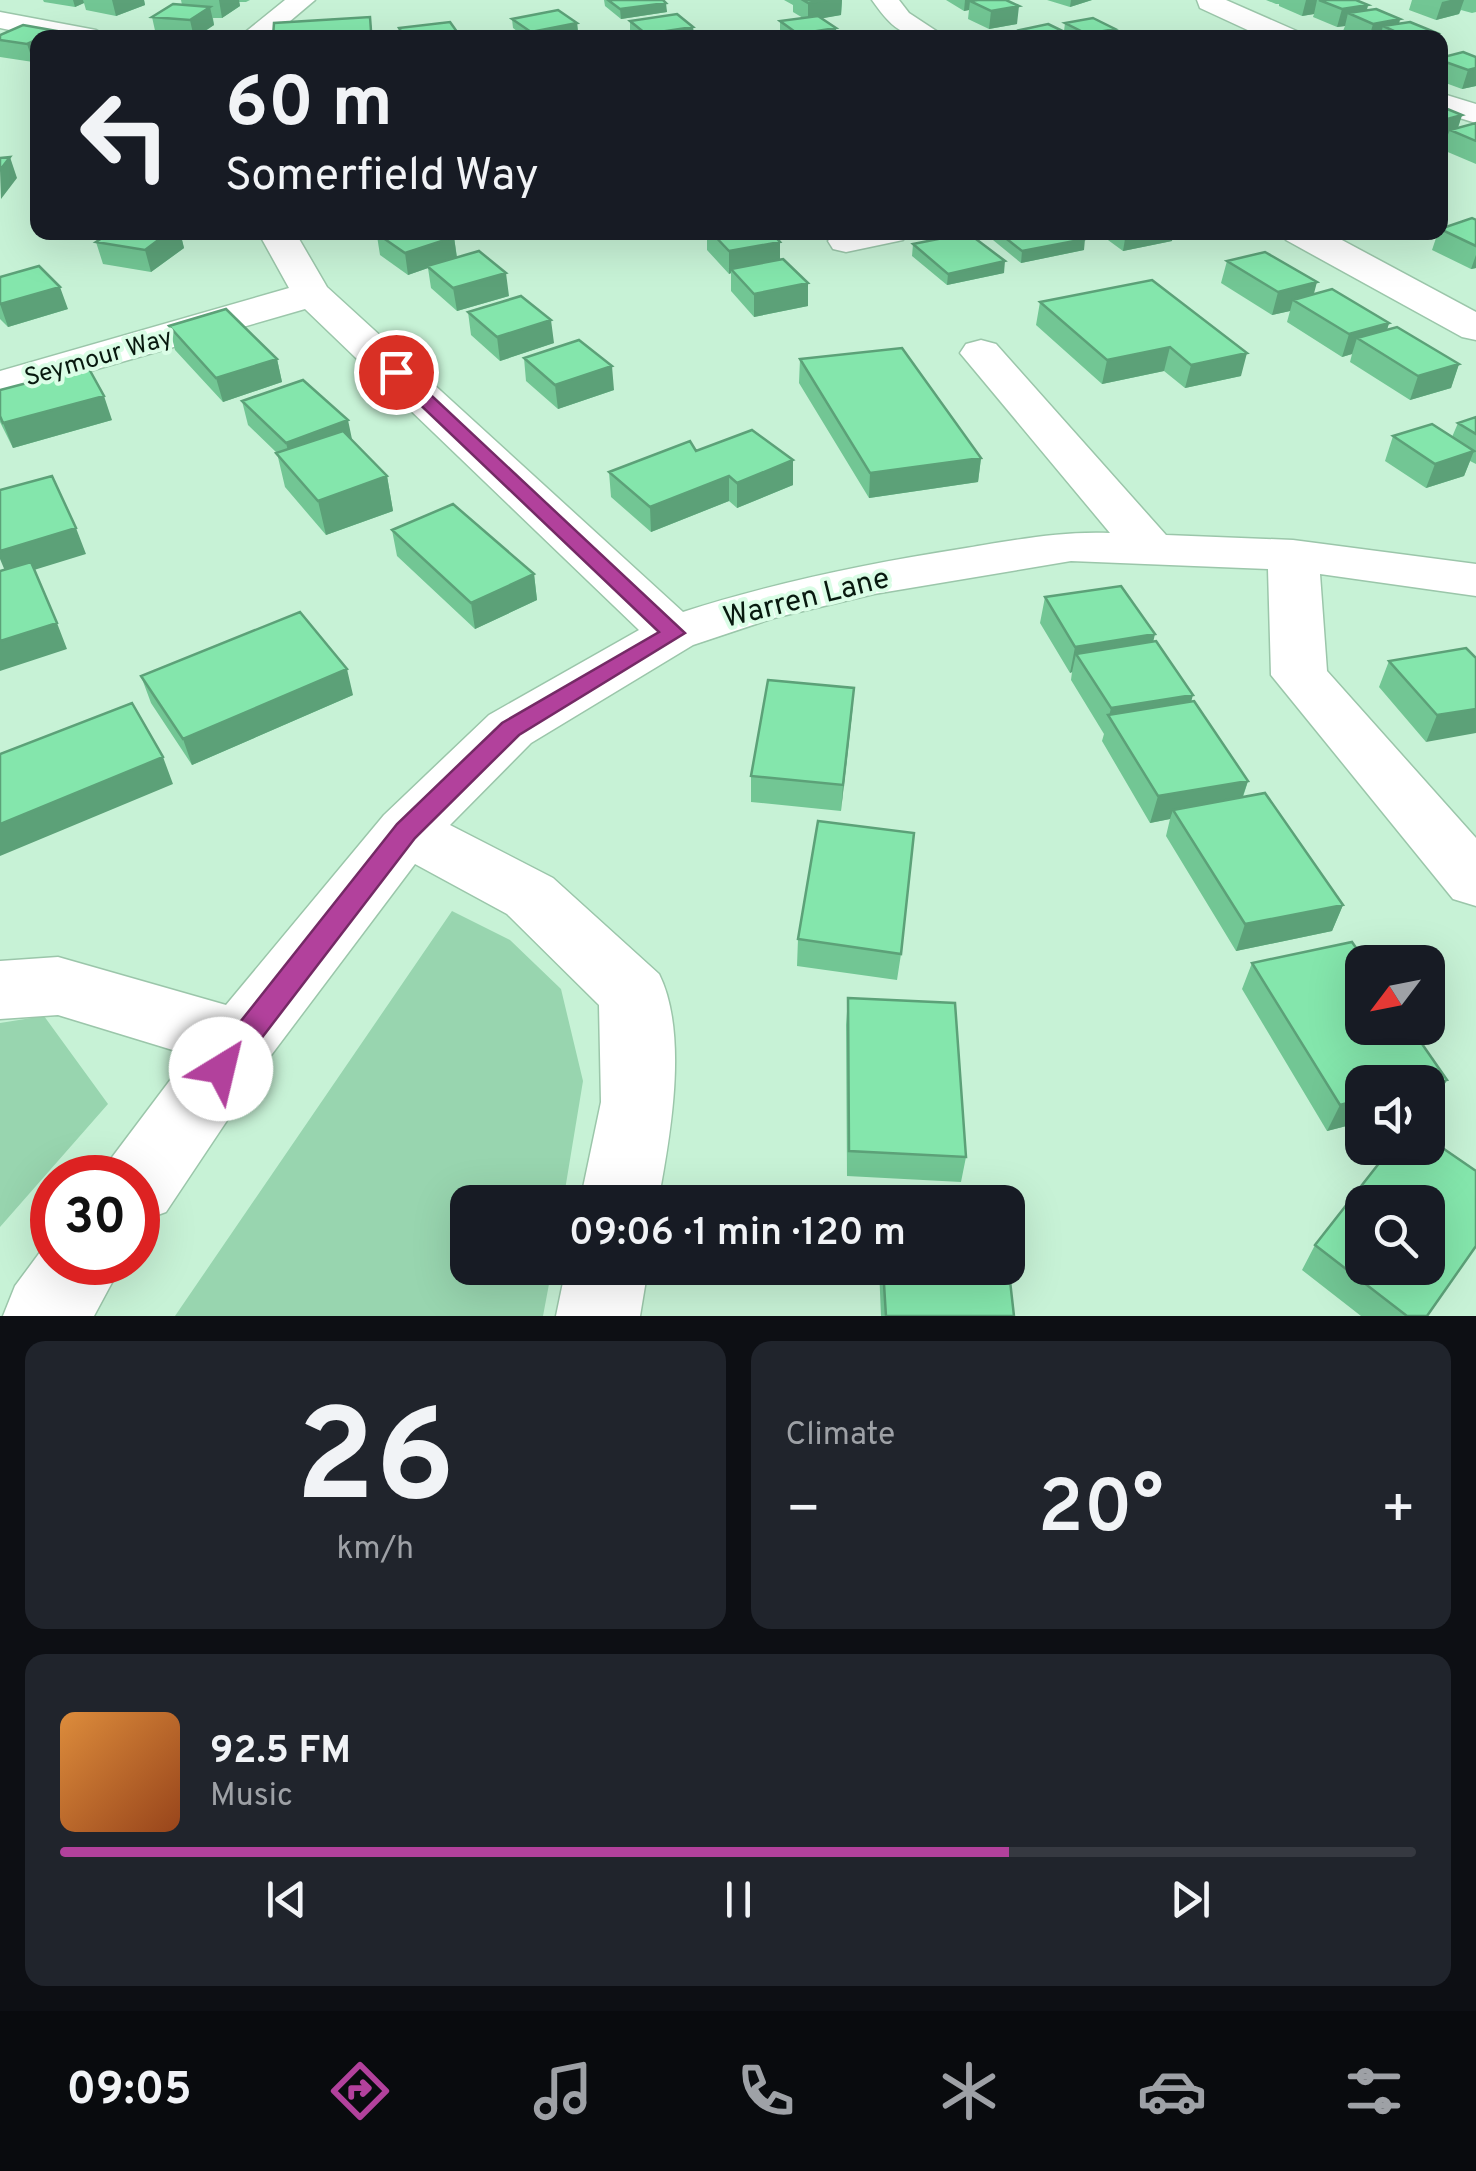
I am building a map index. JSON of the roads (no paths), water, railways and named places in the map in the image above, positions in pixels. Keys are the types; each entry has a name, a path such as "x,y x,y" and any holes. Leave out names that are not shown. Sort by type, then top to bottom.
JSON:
{"street":[{"path":"263,30 302,0"},
{"path":"886,0 899,18 919,30"},
{"path":"1209,2 1271,30"},
{"path":"0,20 53,30"},
{"path":"1448,105 1476,114"},
{"path":"281,240 312,294 674,633"},
{"path":"846,241 851,240"},
{"path":"1314,240 1476,328"},
{"name":"Seymour Way","path":"0,384 312,294"},
{"path":"982,352 1151,549"},
{"name":"Warren Lane","path":"160,1155 242,1040 406,831 510,729 674,633 758,605 874,578 1071,546 1293,555 1476,580"},
{"path":"1293,555 1299,675 1476,881"},
{"path":"406,831 530,896 634,994 638,1102 622,1185"},
{"path":"0,990 58,986 242,1040"},
{"path":"45,1316 67,1285"},
{"path":"598,1316 604,1285"}]}
